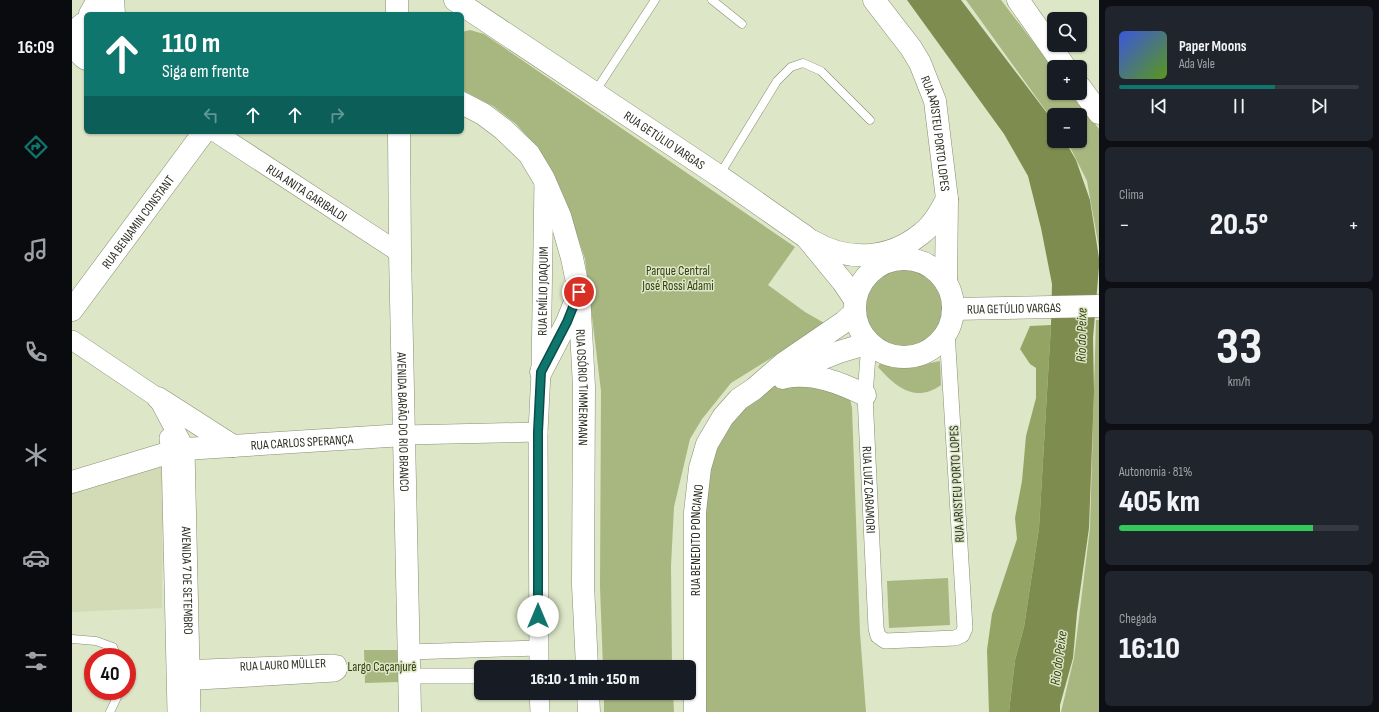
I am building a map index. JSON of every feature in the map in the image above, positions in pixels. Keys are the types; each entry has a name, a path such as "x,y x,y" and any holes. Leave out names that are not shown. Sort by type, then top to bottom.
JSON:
{"main road":[{"path":"90,12 98,0"},
{"path":"113,0 114,12"},
{"path":"397,0 397,12"},
{"name":"RUA ARISTEU PORTO LOPES","path":"874,0 920,63 935,101 947,199 946,283"},
{"path":"1018,0 1060,60"},
{"name":"RUA GETÚLIO VARGAS","path":"458,8 594,93 719,176 806,237 843,282 855,306"},
{"path":"77,49 74,33 76,28 84,20"},
{"path":"1087,97 1099,113"},
{"name":"RUA OSÓRIO TIMMERMANN","path":"464,103 503,128 529,154 544,179 560,216 572,258 579,292 584,387 583,585 587,660"},
{"name":"RUA BENJAMIN CONSTANT","path":"72,310 203,134"},
{"name":"AVENIDA BARÃO DO RIO BRANCO","path":"398,134 410,712"},
{"path":"806,237 824,248 844,254 865,256 885,253 905,245 922,233 936,218 947,199"},
{"path":"902,258 915,260 928,265 938,272 946,283 952,296 953,309 951,321 947,331 939,342 929,350 917,355 904,357 891,356 880,351 869,343 862,334 857,323 855,306 859,287 866,276 876,267 888,261 902,258"},
{"path":"541,372 567,322 579,292"},
{"name":"RUA BENEDITO PONCIANO","path":"695,712 694,539 696,494 700,468 707,444 723,417 739,399 754,389 784,363 844,322 855,306"},
{"name":"RUA GETÚLIO VARGAS","path":"953,309 1099,306"},
{"name":"RUA BENEDITO PONCIANO","path":"754,389 784,377 806,365 839,352 869,343"},
{"path":"784,377 794,375 809,376 828,380 845,385 864,396"},
{"path":"158,398 234,446"},
{"name":"RUA CARLOS SPERANÇA","path":"72,482 178,450 404,436"},
{"path":"588,700 589,712"}],"street":[{"name":"RUA ANITA GARIBALDI","path":"218,134 400,253"},
{"name":"RUA EMÍLIO JOAQUIM","path":"539,660 538,432 541,372 544,179"},
{"name":"RUA ARISTEU PORTO LOPES","path":"878,636 885,641 955,638 962,635 965,628 947,331"},
{"path":"72,340 158,398 178,450"},
{"name":"RUA LUIZ CARAMORI","path":"869,343 864,396 876,628 878,636"},
{"name":"RUA CARLOS SPERANÇA","path":"404,436 538,432"},
{"name":"AVENIDA 7 DE SETEMBRO","path":"178,450 183,675 191,712"},
{"path":"409,652 538,648"},
{"name":"RUA LAURO MÜLLER","path":"333,662 338,664 340,668 335,674 183,675 333,662"},
{"name":"AVENIDA 7 DE SETEMBRO","path":"177,712 183,675"},
{"path":"410,676 474,676"},
{"path":"539,700 540,712"}],"lane":[{"path":"594,93 655,0"},
{"path":"712,0 742,24"},
{"path":"719,176 777,81 790,67 803,63 821,71 870,120"},
{"path":"72,639 96,641 113,648"},
{"path":"110,712 116,700"}],"shaded area":[{"path":"1051,325 1039,528 1024,627 1015,660 1009,712 989,712 987,650 992,614 1017,539 1015,518 1022,481 1026,436 1036,398 1036,368 1030,364 1020,349 1030,326"},
{"path":"163,461 162,608 72,612 72,491"}],"green space":[{"path":"966,0 1001,0 1047,60 1047,100 1077,100 1083,108 1047,108 1047,112"},
{"name":"Parque Central José Rossi Adami","path":"470,30 484,34 795,247 768,285 805,312 826,324 731,383 702,419 690,439 674,507 671,566 672,660 603,660 600,587 601,391 585,259 570,214 555,177 538,149 516,124 493,106 464,91 464,32"},
{"path":"1087,113 1099,129 1099,248 1087,181 1070,148 1087,148"},
{"path":"895,269 911,269 925,275 936,286 942,300 942,316 936,330 925,341 911,347 895,347 881,341 870,330 864,316 864,300 870,286 881,275"},
{"path":"1096,320 1099,320 1099,712 1061,712 1074,658 1090,528"},
{"path":"940,361 941,385 923,393 914,393 899,386 878,367 881,362 916,366"},
{"path":"820,383 850,399 852,408 860,633 866,712 704,712 706,472 733,413 775,384"},
{"path":"948,578 950,625 889,628 887,581"},
{"name":"Largo Caçanjurê","path":"364,650 398,650 399,682 365,683"},
{"path":"604,700 673,700 674,712 604,712"}],"water":[{"name":"Rio do Peixe","path":"907,0 961,0 1047,113 1047,148 1069,148 1076,160 1090,200 1099,267 1093,338 1094,392 1089,528 1077,613 1073,658 1060,705 1060,712 1009,712 1015,660 1024,627 1039,528 1052,284 1041,228 1028,176 1004,134"}],"route":[{"path":"538,616 538,432 541,372 567,322 579,292"}]}
